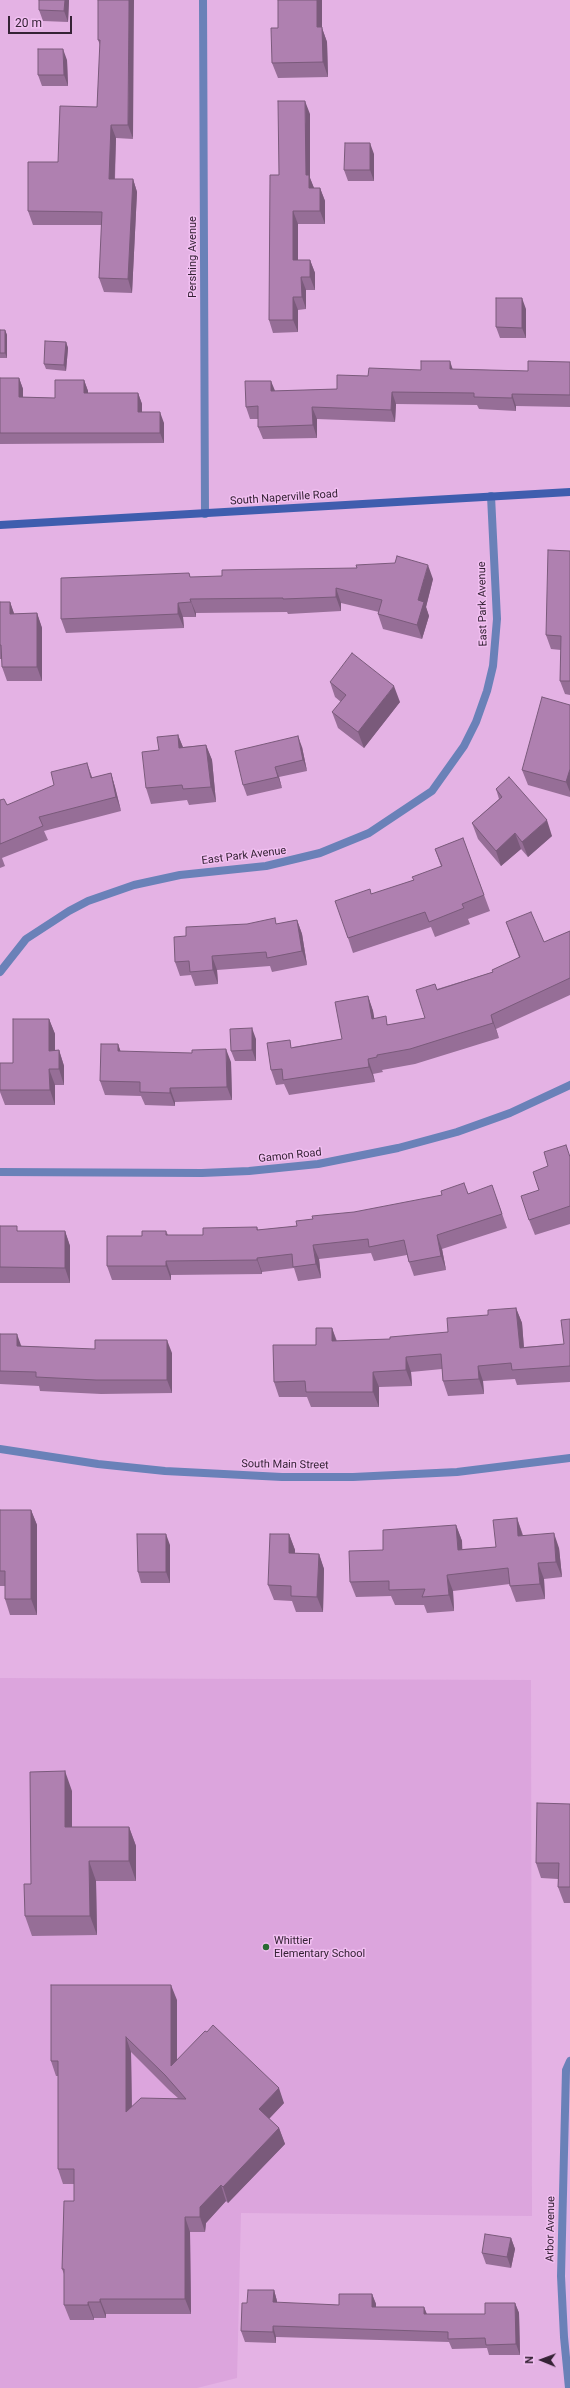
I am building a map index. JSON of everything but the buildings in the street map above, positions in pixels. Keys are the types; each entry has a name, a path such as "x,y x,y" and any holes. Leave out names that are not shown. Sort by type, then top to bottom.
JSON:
{"main road":[{"name":"South Naperville Road","path":"0,525 570,492"}],"street":[{"name":"Pershing Avenue","path":"203,0 205,514"},
{"name":"East Park Avenue","path":"0,972 26,939 69,911 88,901 134,885 180,875 266,866 320,853 369,833 432,791 464,746 476,722 487,691 493,666 497,619 491,496"},
{"name":"Gamon Road","path":"0,1172 202,1173 249,1171 318,1164 398,1148 457,1132 510,1113 570,1085"},
{"name":"South Main Street","path":"0,1449 98,1464 165,1471 282,1477 353,1477 457,1472 570,1458"},
{"name":"Arbor Avenue","path":"569,2388 564,2337 561,2276 566,2070 570,2061"}],"shaded area":[{"name":"Whittier Elementary School","path":"0,1678 531,1680 532,2216 241,2213 237,2378 197,2388 0,2388"}],"place":[{"name":"Whittier Elementary School","path":"266,1947"}]}
